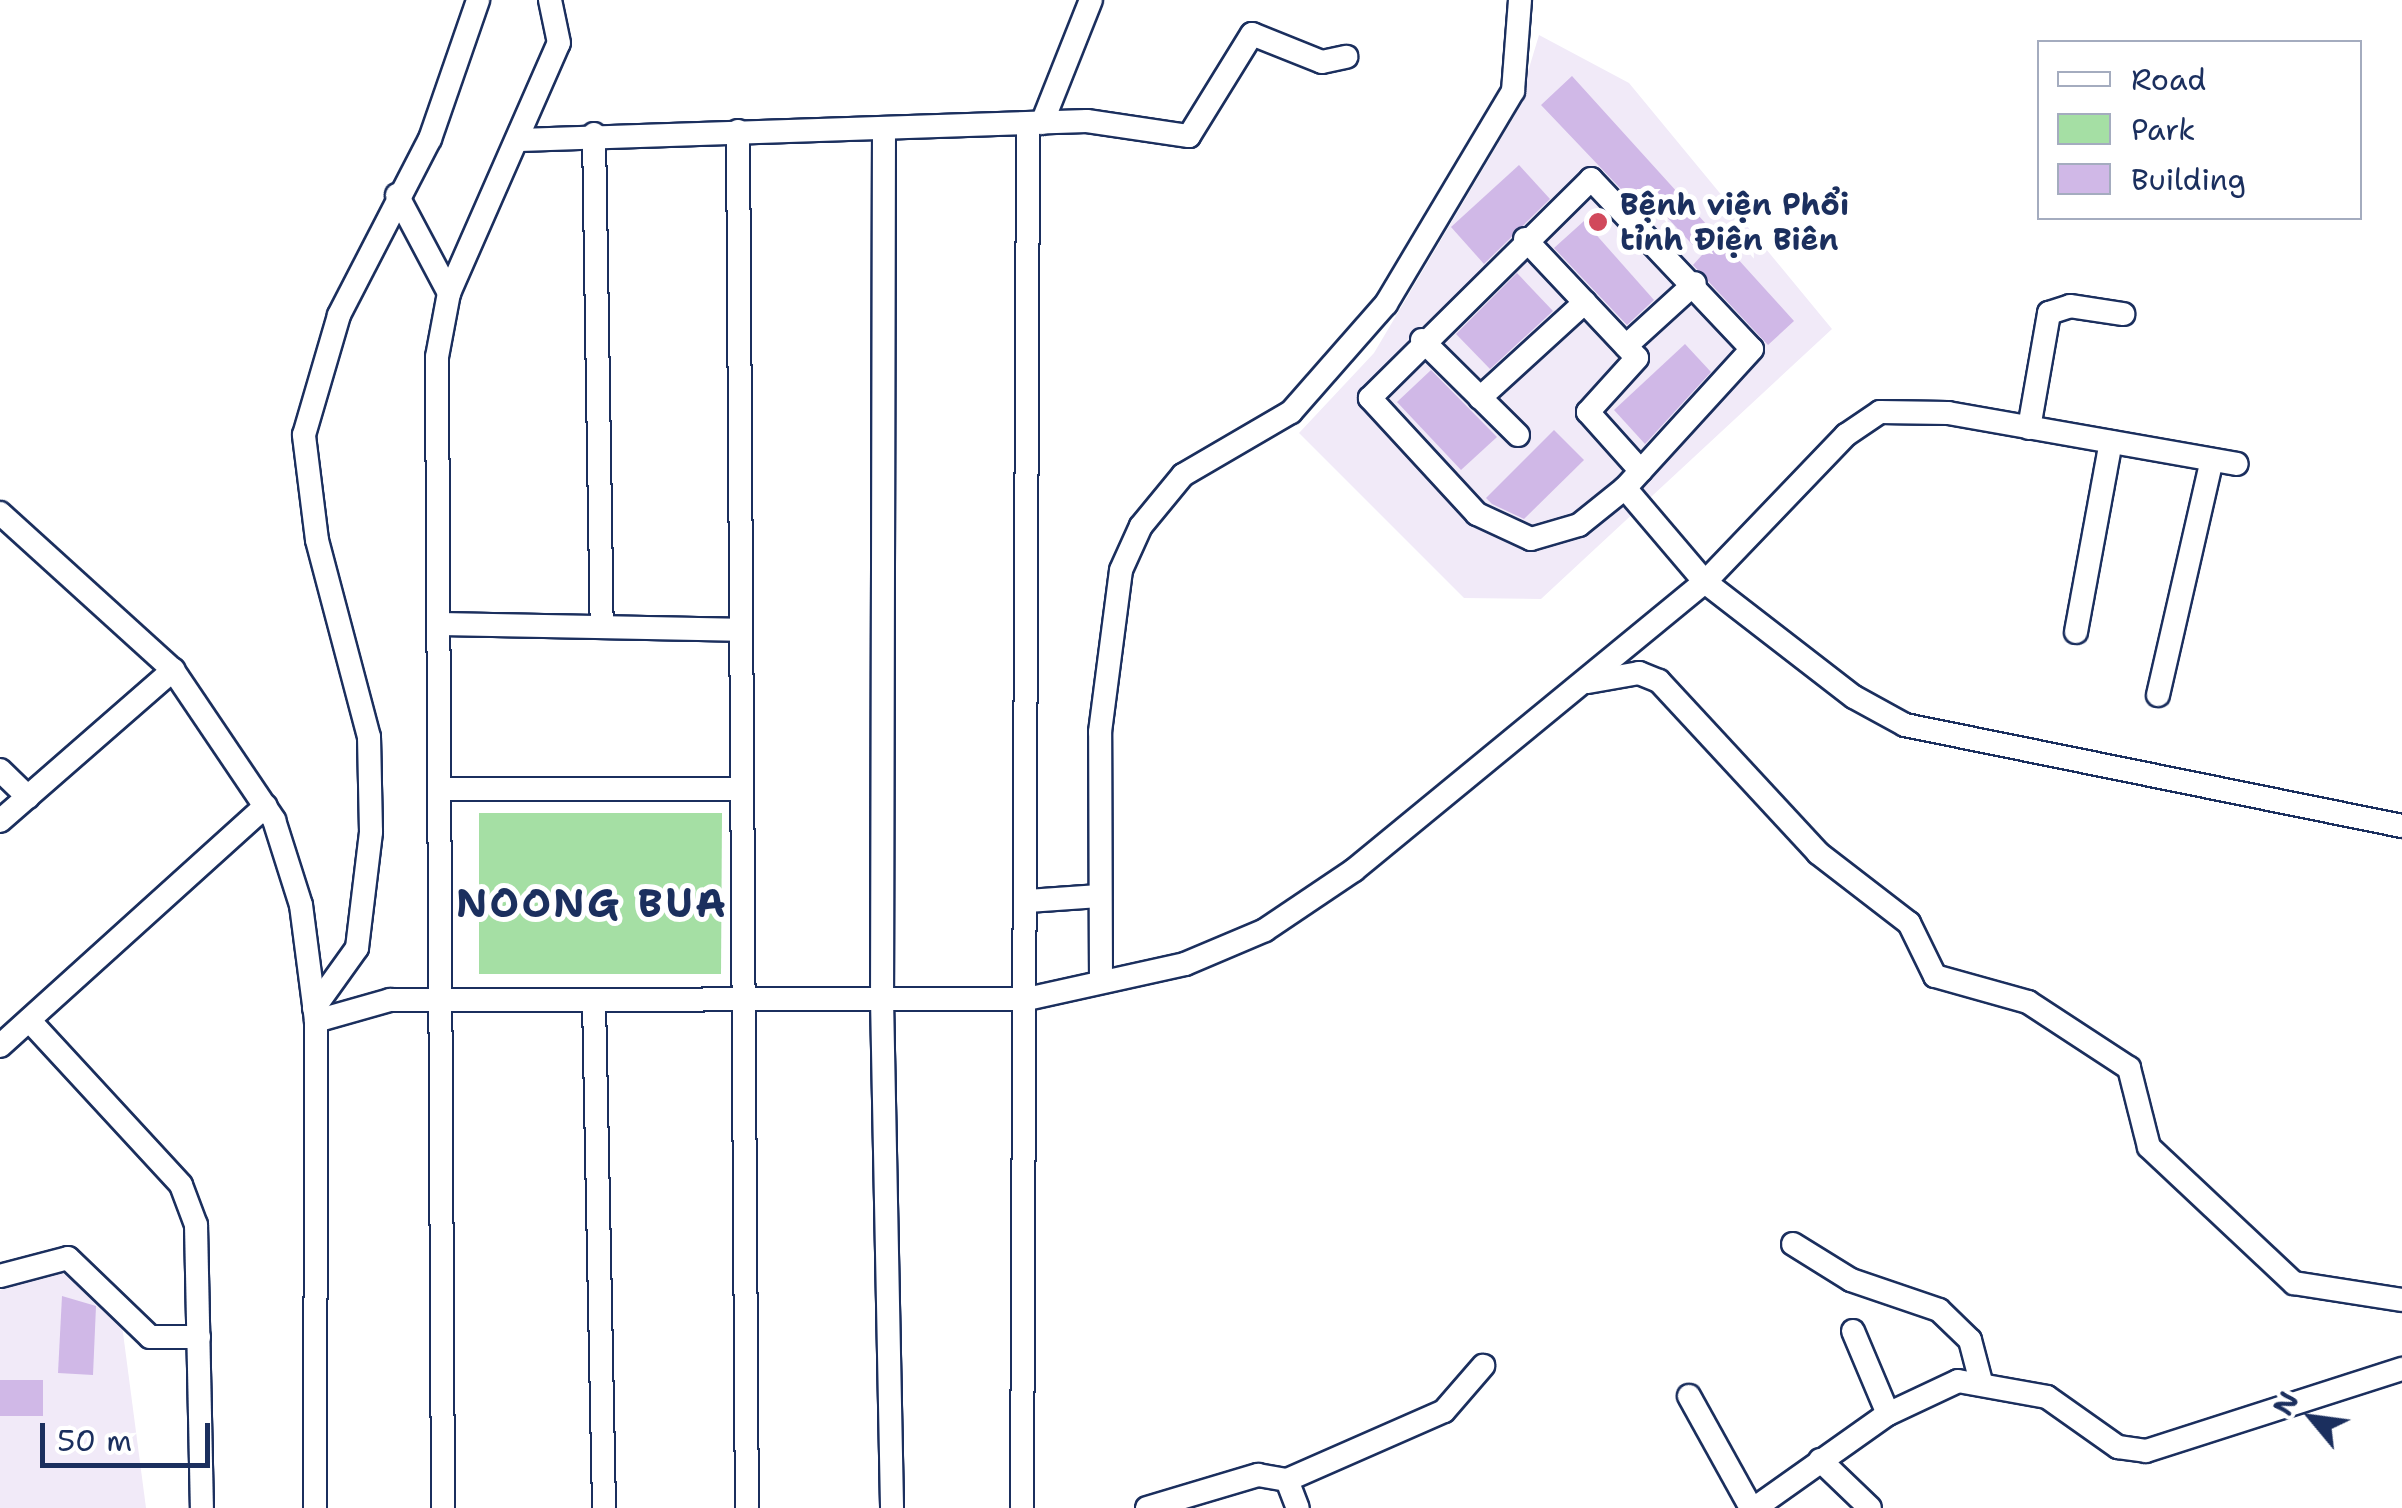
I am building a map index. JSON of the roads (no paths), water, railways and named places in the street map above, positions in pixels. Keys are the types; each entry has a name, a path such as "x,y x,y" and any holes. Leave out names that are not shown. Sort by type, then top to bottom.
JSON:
{"street":[{"path":"315,1014 357,948 370,794 369,737 317,540 304,435 339,315 399,200 456,76 478,0"},
{"path":"443,1508 437,357 450,293 560,44 550,0"},
{"path":"1022,1508 1035,124 1092,0"},
{"path":"1101,981 1100,896 1111,601 1141,526 1224,443 1290,412 1386,304 1513,91 1520,0"},
{"path":"520,140 594,134 1035,124 1189,136 1252,34 1322,62 1346,57"},
{"path":"884,128 882,999 892,1508"},
{"path":"738,130 747,1508"},
{"path":"594,134 602,627"},
{"path":"1591,179 1695,283 1749,340 1750,357 1633,480 1553,536 1517,534 1477,514 1370,398 1422,340 1591,179"},
{"path":"399,200 450,293"},
{"path":"1525,239 1626,346 1636,362 1588,412 1705,582 1854,697 1905,724 2402,826"},
{"path":"1626,346 1695,283"},
{"path":"1480,398 1585,302"},
{"path":"2029,428 2049,314 2070,306 2123,314"},
{"path":"1422,340 1518,435"},
{"path":"315,1014 390,1000 1028,999 1185,964 1266,930 1354,870 1705,582 1846,435 1880,412 2029,428 2238,464"},
{"path":"2076,632 2110,442"},
{"path":"2158,696 2212,460"},
{"path":"0,514 173,670 266,806 302,905 315,1014 315,1508"},
{"path":"439,624 739,630"},
{"path":"0,821 173,670"},
{"path":"1585,680 1639,673 1659,681 1818,853 1909,922 1935,976 2028,1002 2129,1068 2149,1147 2294,1283 2402,1300"},
{"path":"0,770 28,797"},
{"path":"440,789 740,789"},
{"path":"0,1046 266,806"},
{"path":"1028,900 1100,896"},
{"path":"594,1000 604,1508"},
{"path":"29,1020 180,1186 196,1225 202,1508"},
{"path":"1794,1244 1852,1280 1939,1310 1970,1340 1980,1382"},
{"path":"0,1276 68,1258 150,1337 198,1337"},
{"path":"1854,1331 1888,1414"},
{"path":"1147,1508 1258,1475 1287,1480 1444,1412 1483,1366"},
{"path":"1690,1396 1752,1508 1928,1391 1980,1382 2047,1397 2118,1447 2146,1451 2402,1368"},
{"path":"1820,1460 1870,1508"},
{"path":"1287,1480 1298,1508"}],"place":[{"name":"Bệnh viện Phổi tỉnh Điện Biên","path":"1598,222"}],"district":[{"name":"NOONG BUA","path":"592,903"}]}
